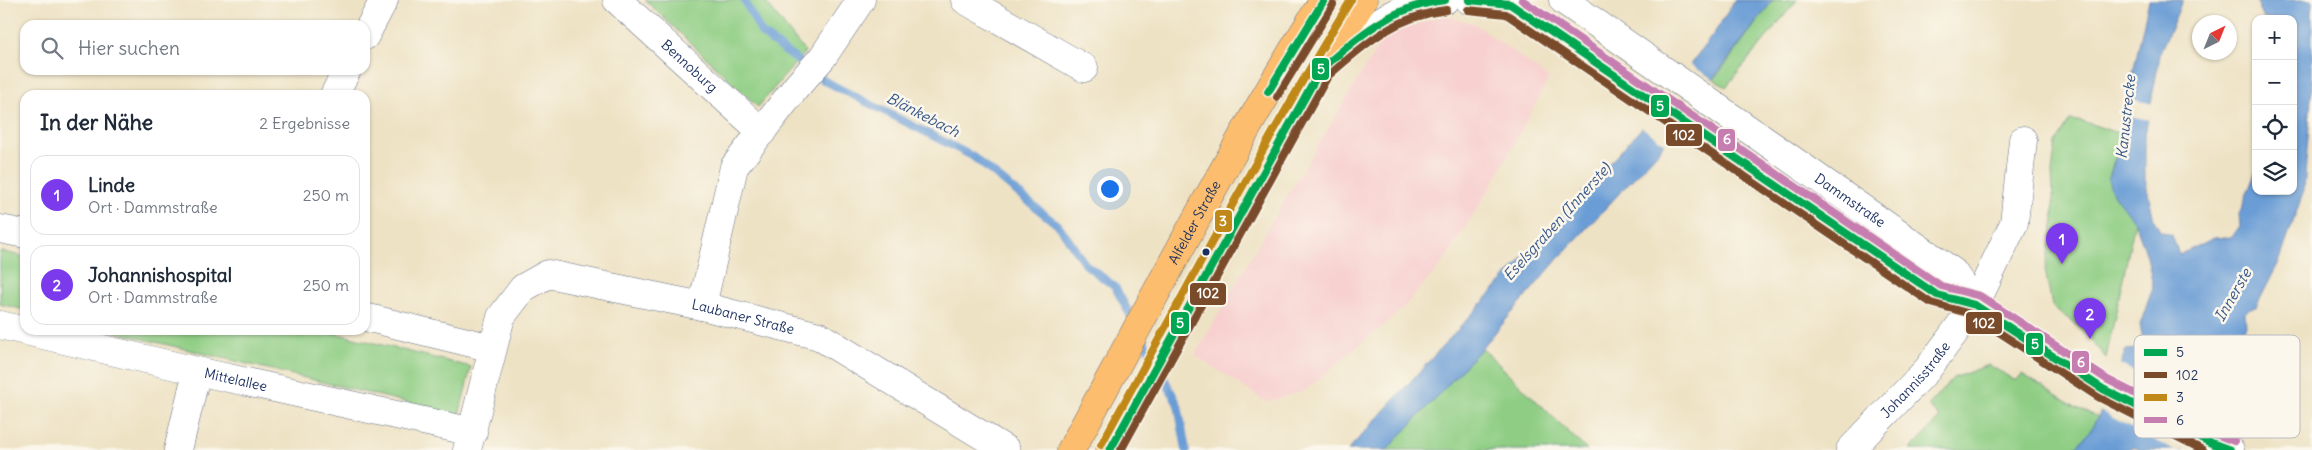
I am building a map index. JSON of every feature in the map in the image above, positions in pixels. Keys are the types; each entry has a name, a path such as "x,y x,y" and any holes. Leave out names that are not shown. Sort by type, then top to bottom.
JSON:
{"main road":[{"name":"Alfelder Straße","path":"1071,450 1285,62 1324,0"},
{"path":"1110,450 1320,70 1363,0"}],"street":[{"path":"370,27 384,0"},
{"name":"Bennoburg","path":"616,0 762,132"},
{"path":"702,306 734,168 797,86 822,58 861,0"},
{"path":"965,0 1084,68"},
{"path":"1320,70 1389,14 1412,5 1445,0"},
{"path":"1469,0 1507,2"},
{"name":"Dammstraße","path":"1563,0 1953,272 1975,305"},
{"name":"Dammstraße","path":"1507,2 1937,295 1975,305 2103,389 2134,404"},
{"path":"337,90 344,75"},
{"path":"1975,305 2014,223 2023,140"},
{"path":"0,229 20,233"},
{"name":"Laubaner Straße","path":"470,441 500,317 523,288 548,274 702,306 819,336 1006,450"},
{"name":"Johannisstraße","path":"1850,450 1927,370 1975,305"},
{"path":"370,318 492,348"},
{"name":"Mittelallee","path":"0,324 20,329"},
{"name":"Mittelallee","path":"46,335 197,371 470,441"},
{"path":"178,450 197,371"},
{"name":"Dammstraße","path":"2203,438 2230,450"}],"shaded area":[{"path":"1444,15 1475,24 1549,78 1496,178 1442,264 1399,312 1304,391 1266,402 1195,355 1275,216 1385,35"}],"green space":[{"path":"645,0 764,0 805,52 758,107"},
{"path":"1773,0 1797,0 1726,87 1714,80"},
{"path":"2070,120 2085,122 2124,135 2113,163 2110,181 2117,198 2135,222 2106,358 2081,329 2052,306 2045,269 2054,220 2052,172 2056,143"},
{"path":"0,251 20,256 20,309 0,304"},
{"path":"127,335 342,335 471,367 459,415"},
{"path":"1482,348 1587,450 1387,450"},
{"path":"1989,365 2016,381 2022,374 2075,407 2098,417 2082,441 2074,448 2068,450 1910,450 1940,417 1928,406 1953,378"}],"water":[{"name":"Eselsgraben (Innerste)","path":"1735,0 1773,0 1657,153 1557,260 1482,348 1387,450 1348,450 1640,130 1715,32"},
{"name":"Innerste","path":"2149,0 2183,0 2161,50 2145,134 2145,179 2154,220 2160,231 2172,235 2179,255 2214,238 2232,237 2240,226 2239,214 2252,181 2252,195 2297,195 2297,15 2262,15 2256,0 2312,0 2312,84 2304,190 2280,260 2256,307 2250,308 2245,313 2246,325 2241,335 2142,335 2140,325 2153,287 2147,256 2135,222 2113,194 2108,180 2124,135 2133,72"},
{"path":"2134,349 2134,438 2190,438 2184,450 2141,450 2134,447 2126,450 2068,450 2078,445 2087,435 2110,391 2126,350"}],"pier":[{"path":"1688,63 1716,81 1667,145 1640,126"},
{"path":"2127,98 2153,104 2150,120 2124,115"},
{"path":"2118,363 2134,372 2134,429 2098,410"},
{"path":"2150,438 2193,438 2187,450 2173,450"}],"waterway":[{"name":"Blänkebach","path":"744,0 762,34 825,81 972,156 1060,227 1085,264 1115,287 1134,322"},
{"path":"1141,335 1153,358"},
{"path":"1160,370 1178,405 1186,450"}],"transit line":[{"name":"5","path":"1268,92 1324,0"},
{"name":"3","path":"1101,445 1254,165 1351,0"},
{"name":"5","path":"1110,450 1320,70 1377,24 1408,9 1445,0"},
{"name":"5","path":"1469,0 1510,4 1937,295 1975,305 2103,389 2134,404"},
{"name":"6","path":"1522,0 1941,286 1980,296 2108,380 2134,393"},
{"name":"102","path":"1277,97 1333,5"},
{"name":"102","path":"1121,450 1328,76 1368,42 1396,25 1428,13 1446,10"},
{"name":"102","path":"1468,10 1506,14 1931,303 1971,314 2098,397 2134,415"},
{"name":"102","path":"2179,438 2203,450"},
{"name":"5","path":"2201,438 2230,450"},
{"name":"6","path":"2226,438 2234,441"}],"place":[{"name":"Linde","path":"2062,264"},
{"name":"Johannishospital","path":"2090,339"}],"water label":[{"name":"Kanustrecke","path":"2126,117"}]}
